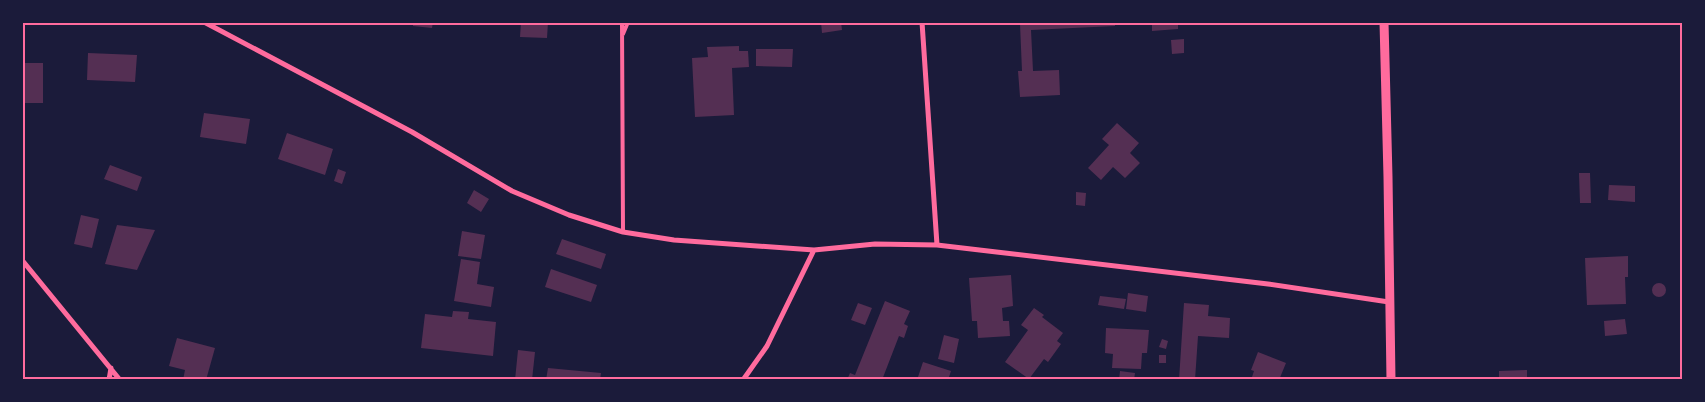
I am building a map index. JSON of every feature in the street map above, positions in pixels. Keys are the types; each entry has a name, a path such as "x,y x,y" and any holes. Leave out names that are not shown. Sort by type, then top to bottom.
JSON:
{"street":[{"path":"204,22 412,132 512,191 569,215 623,232 674,240 814,250 875,244 936,245 1268,284 1389,302"},
{"path":"922,22 936,245"},
{"path":"1384,22 1391,380"},
{"path":"743,380 766,346 792,298 814,250"},
{"path":"22,260 120,380"},
{"path":"109,380 111,368"}],"lane":[{"path":"622,22 623,232"},
{"path":"622,36 628,22"}],"building":[{"path":"413,22 433,22 432,28 413,26"},
{"path":"521,22 548,22 547,38 520,37"},
{"path":"821,22 841,22 842,30 822,33"},
{"path":"1115,22 1115,26 1031,30 1033,71 1059,70 1060,95 1020,97 1018,71 1022,71 1020,24"},
{"path":"1152,22 1178,22 1178,29 1152,31"},
{"path":"1184,39 1184,53 1172,54 1171,40"},
{"path":"739,46 739,51 748,51 749,67 732,68 734,115 695,117 692,58 708,57 707,47"},
{"path":"756,49 793,49 792,67 756,66"},
{"path":"88,53 137,55 135,82 87,80"},
{"path":"22,63 43,63 43,103 22,103"},
{"path":"204,113 250,119 246,144 200,137"},
{"path":"1117,123 1139,143 1130,153 1140,163 1125,178 1113,167 1101,180 1088,168 1109,145 1102,139"},
{"path":"287,133 333,149 325,175 278,159"},
{"path":"110,165 142,177 137,191 104,179"},
{"path":"338,169 346,172 342,184 334,181"},
{"path":"1579,173 1590,173 1591,203 1580,203"},
{"path":"1609,185 1635,186 1635,202 1608,200"},
{"path":"474,190 489,199 481,212 467,203"},
{"path":"1076,192 1086,193 1085,206 1076,205"},
{"path":"81,215 99,219 92,248 74,244"},
{"path":"117,225 155,230 137,270 105,264"},
{"path":"462,231 485,235 481,259 458,256"},
{"path":"562,239 606,254 601,269 556,254"},
{"path":"1628,256 1628,277 1625,277 1626,304 1587,305 1585,258"},
{"path":"461,259 480,262 477,284 494,287 491,307 454,301"},
{"path":"551,269 597,285 591,302 545,287"},
{"path":"1011,275 1013,306 1002,308 1003,321 1009,321 1010,336 978,338 977,321 972,321 969,278"},
{"path":"1656,283 1662,283 1666,290 1662,297 1656,297 1652,293 1652,287"},
{"path":"1128,293 1148,296 1146,312 1126,309"},
{"path":"1100,296 1126,299 1124,309 1098,305"},
{"path":"885,301 910,311 904,324 908,326 904,338 899,336 882,380 847,380 850,373 855,375"},
{"path":"858,303 872,308 865,325 851,320"},
{"path":"1184,303 1209,305 1208,316 1230,318 1229,338 1198,336 1195,380 1179,380"},
{"path":"1034,308 1044,315 1042,317 1063,333 1057,341 1061,344 1048,362 1044,359 1029,379 1005,362 1028,330 1021,325"},
{"path":"453,311 469,312 468,319 496,322 493,356 421,348 425,314 452,317"},
{"path":"1625,319 1627,334 1605,336 1604,321"},
{"path":"1106,328 1149,330 1147,353 1142,353 1141,369 1112,368 1113,354 1105,353"},
{"path":"944,335 959,339 954,363 938,359"},
{"path":"177,338 215,348 206,380 183,380 185,370 169,366"},
{"path":"1162,339 1168,341 1166,349 1159,347"},
{"path":"518,350 535,352 532,380 515,380"},
{"path":"1258,352 1286,363 1279,380 1251,380 1254,371 1251,370"},
{"path":"1159,355 1166,355 1166,363 1159,363"},
{"path":"923,362 951,371 948,380 917,380"},
{"path":"548,368 601,373 600,380 546,380"},
{"path":"1527,370 1527,380 1499,380 1499,371"},
{"path":"1120,371 1135,373 1134,380 1119,380"}]}
